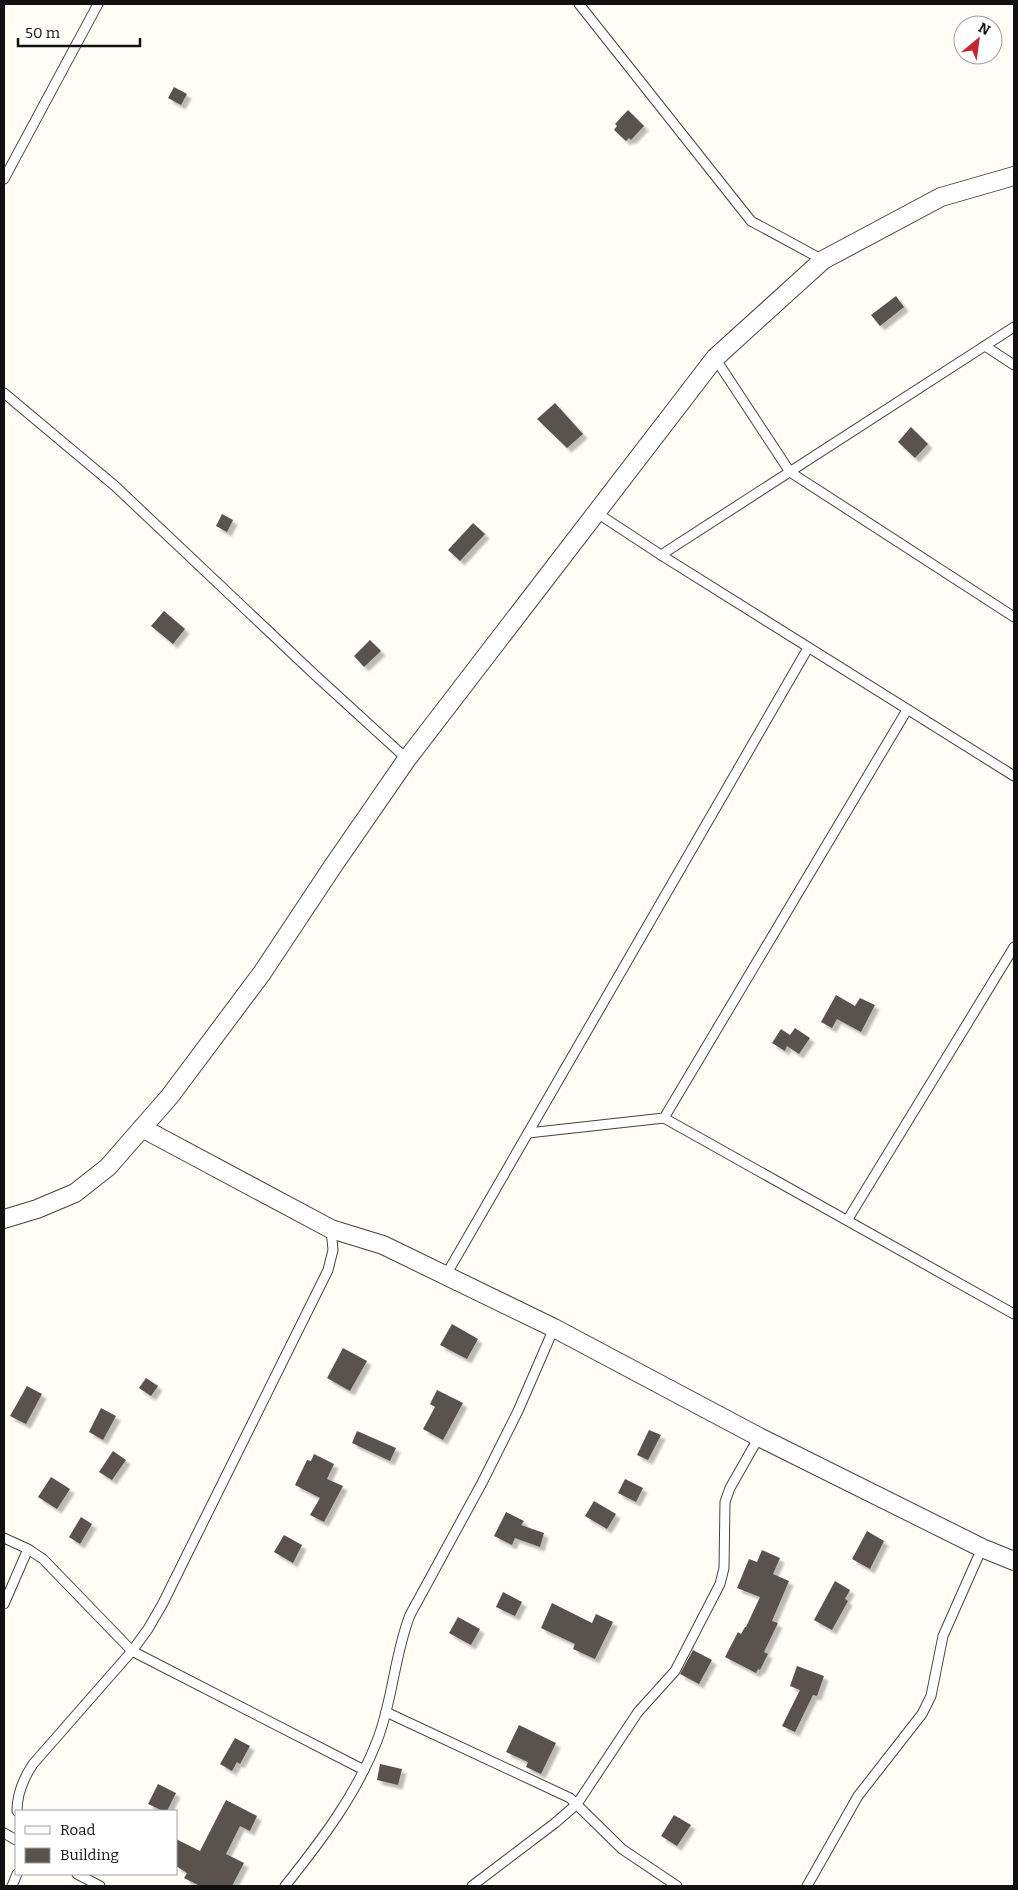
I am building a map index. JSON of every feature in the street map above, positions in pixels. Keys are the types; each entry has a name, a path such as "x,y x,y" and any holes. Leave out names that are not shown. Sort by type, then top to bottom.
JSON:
{"street":[{"path":"4,1219 37,1209 75,1193 108,1167 170,1096 262,973 407,759 715,358 823,260 941,197 1014,176"},
{"path":"142,1128 331,1229 383,1245 446,1275 554,1328 759,1437 982,1548 1014,1561"}],"lane":[{"path":"4,179 98,4"},
{"path":"579,4 751,221 823,260"},
{"path":"661,555 1014,327"},
{"path":"985,346 1014,365"},
{"path":"715,358 790,472 1014,617"},
{"path":"4,393 115,486 407,759"},
{"path":"597,513 808,648 1014,776"},
{"path":"446,1275 808,648"},
{"path":"664,1118 907,710"},
{"path":"848,1220 1014,947"},
{"path":"528,1133 664,1118 1014,1314"},
{"path":"17,1810 17,1798 23,1779 33,1764 132,1651 148,1629 163,1603 328,1270 333,1250 331,1229"},
{"path":"285,1886 335,1822 364,1770 377,1741 386,1712 402,1639 410,1615 483,1481 518,1411 554,1328"},
{"path":"472,1886 577,1804 638,1712 675,1671 720,1584 725,1560 725,1502 730,1488 759,1437"},
{"path":"4,1538 28,1549 53,1568 132,1651 364,1770"},
{"path":"807,1886 858,1796 922,1714 931,1696 943,1636 982,1548"},
{"path":"4,1604 28,1549"},
{"path":"386,1712 562,1793 577,1804 622,1849 677,1886"},
{"path":"4,1833 15,1839"},
{"path":"79,1875 100,1886"}],"building":[{"path":"174,87 187,94 181,105 168,98"},
{"path":"628,110 644,126 631,140 629,138 626,141 614,130 617,126 615,124"},
{"path":"896,296 904,307 880,326 871,315"},
{"path":"555,403 583,434 567,448 537,419"},
{"path":"911,427 928,444 915,458 898,442"},
{"path":"222,514 233,520 227,532 216,526"},
{"path":"473,523 485,534 460,561 448,550"},
{"path":"164,611 185,629 173,644 151,626"},
{"path":"370,640 381,651 364,667 354,656"},
{"path":"836,995 855,1006 860,998 875,1005 861,1032 837,1019 832,1028 821,1022"},
{"path":"795,1028 810,1038 799,1054 787,1046 785,1051 772,1043 781,1029 790,1035"},
{"path":"452,1324 478,1339 467,1359 440,1345"},
{"path":"343,1348 367,1361 350,1391 327,1378"},
{"path":"146,1378 158,1386 151,1396 139,1388"},
{"path":"27,1386 42,1394 26,1424 10,1416"},
{"path":"437,1390 463,1403 443,1440 423,1429 435,1407 430,1404"},
{"path":"101,1408 116,1416 103,1440 89,1432"},
{"path":"649,1430 661,1435 648,1460 637,1455"},
{"path":"357,1431 396,1448 390,1461 352,1443"},
{"path":"113,1451 126,1460 112,1480 99,1472"},
{"path":"314,1454 334,1464 327,1479 343,1486 324,1522 310,1515 320,1498 295,1485 307,1460 311,1461"},
{"path":"51,1477 70,1489 57,1509 38,1497"},
{"path":"625,1479 643,1488 636,1502 618,1493"},
{"path":"594,1501 616,1514 607,1529 585,1516"},
{"path":"506,1512 524,1521 521,1525 544,1533 540,1547 515,1538 512,1545 494,1536"},
{"path":"81,1517 92,1524 80,1544 69,1537"},
{"path":"867,1531 884,1541 870,1569 852,1559"},
{"path":"284,1535 302,1545 293,1563 274,1552"},
{"path":"762,1550 780,1558 773,1574 789,1581 772,1621 778,1623 764,1652 768,1654 760,1670 758,1669 756,1673 725,1657 738,1632 741,1634 746,1627 760,1597 737,1588 749,1559 757,1562"},
{"path":"835,1581 850,1590 845,1599 848,1601 832,1630 814,1620"},
{"path":"503,1592 522,1602 515,1616 496,1607"},
{"path":"552,1603 592,1623 596,1614 613,1622 595,1659 573,1649 575,1644 541,1628"},
{"path":"458,1617 480,1629 471,1645 449,1633"},
{"path":"693,1650 712,1660 699,1684 680,1674"},
{"path":"797,1666 824,1676 817,1696 813,1695 795,1732 782,1726 800,1690 790,1686"},
{"path":"519,1725 556,1743 541,1774 526,1767 528,1762 506,1752"},
{"path":"235,1738 250,1746 240,1764 237,1762 232,1771 220,1764"},
{"path":"380,1764 402,1769 398,1785 377,1780"},
{"path":"158,1784 176,1793 168,1810 161,1810 148,1804"},
{"path":"226,1800 257,1816 250,1831 240,1826 226,1854 244,1863 232,1886 200,1886 184,1878 187,1873 178,1867 178,1840 200,1851"},
{"path":"674,1815 691,1825 677,1846 661,1836"}]}
